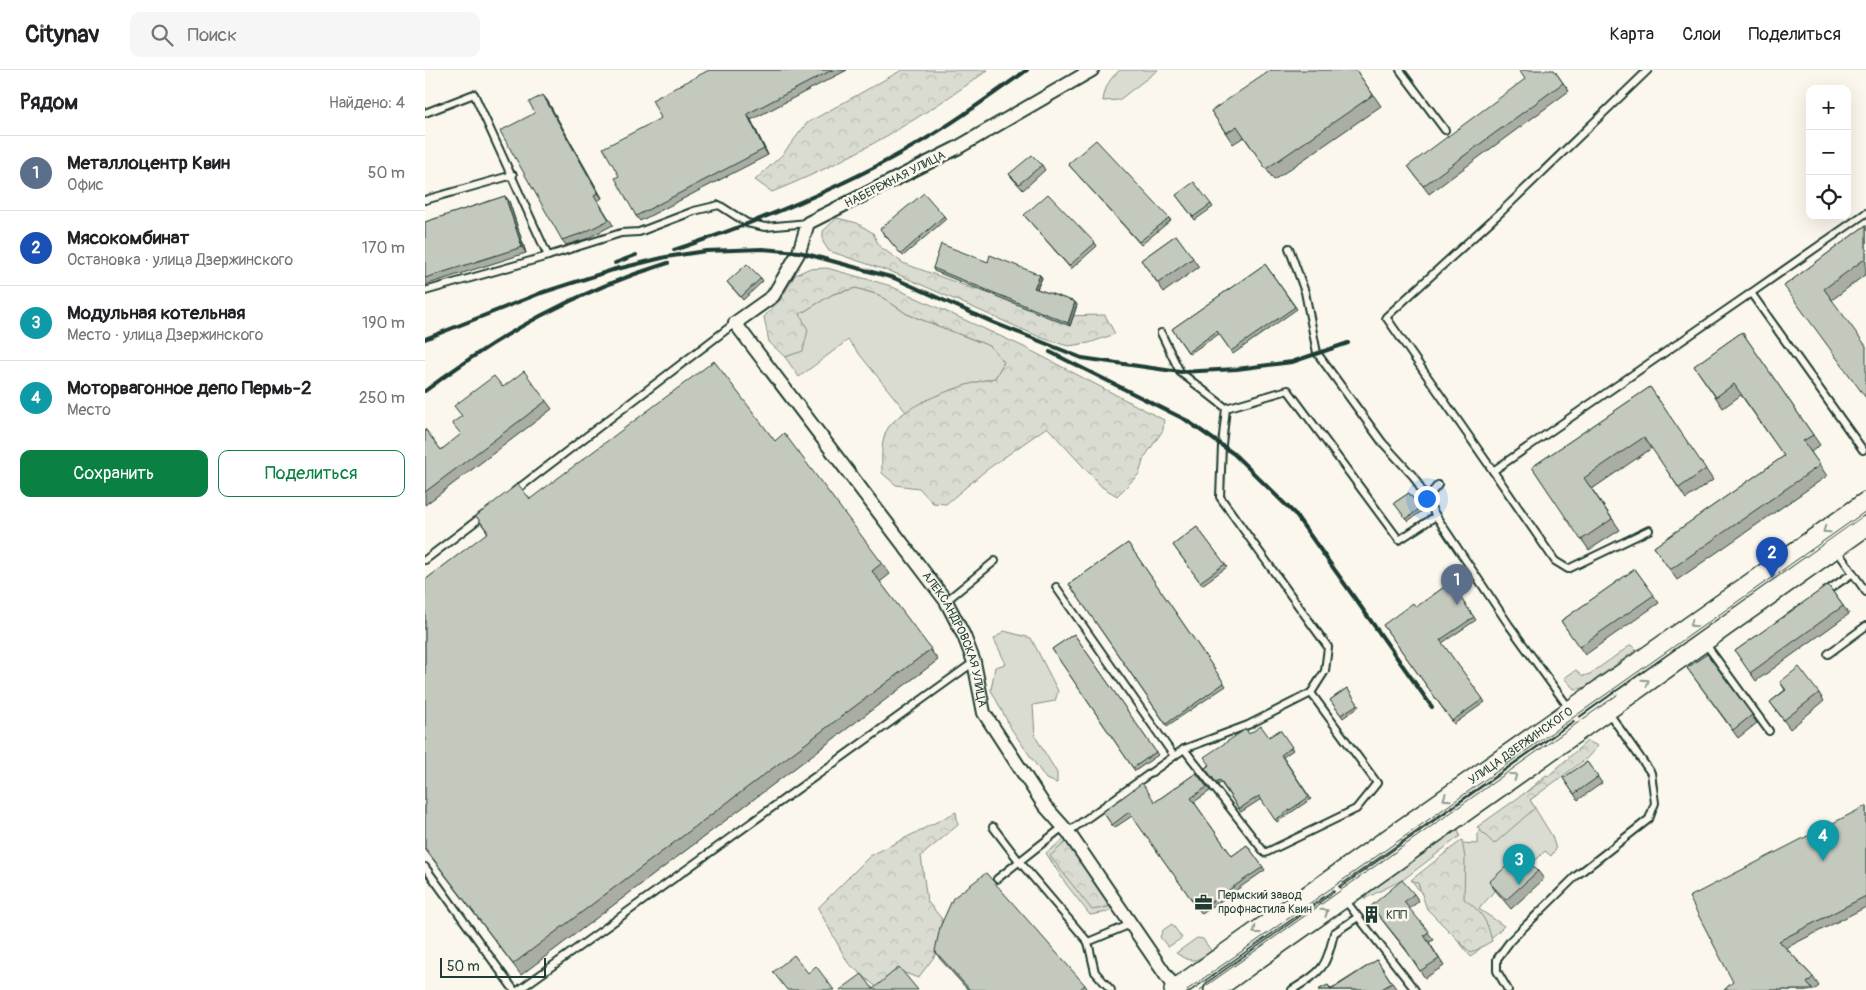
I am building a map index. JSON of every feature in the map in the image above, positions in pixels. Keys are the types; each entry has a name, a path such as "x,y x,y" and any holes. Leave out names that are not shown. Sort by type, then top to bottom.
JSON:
{"main road":[{"name":"УЛИЦА ДЗЕРЖИНСКОГО","path":"1175,990 1329,879 1866,502"},
{"name":"УЛИЦА ДЗЕРЖИНСКОГО","path":"1213,990 1866,526"}],"street":[{"name":"НАБЕРЕЖНАЯ УЛИЦА","path":"808,222 957,148 1092,70"},
{"path":"735,323 773,296 799,252 808,222"},
{"name":"АЛЕКСАНДРОВСКАЯ УЛИЦА","path":"735,323 945,601 964,636 974,662 984,713 1044,805 1066,830 1175,990"}],"lane":[{"path":"1400,70 1445,130"},
{"path":"1648,70 1502,211 1385,317 1555,561 1568,569 1649,530"},
{"path":"425,113 474,94 549,256"},
{"path":"425,200 513,175"},
{"path":"425,291 549,256 621,233 639,232 694,211 719,205 747,223 765,227 808,222"},
{"path":"1493,471 1866,213"},
{"path":"1289,248 1305,292 1317,354 1382,442 1414,476 1436,516 1509,625 1583,727"},
{"path":"1751,293 1863,450"},
{"path":"510,495 735,323"},
{"path":"1161,333 1180,372 1226,408"},
{"path":"1226,408 1288,390 1399,540 1436,516"},
{"path":"997,879 1184,749 1248,725 1311,693 1325,672 1328,647 1220,497 1222,445 1226,408"},
{"path":"1426,499 1438,485"},
{"path":"425,560 487,512"},
{"path":"1836,548 1866,592"},
{"path":"945,601 995,562"},
{"path":"1821,595 1853,573"},
{"path":"1057,587 1174,756"},
{"path":"1828,654 1866,626"},
{"path":"1704,641 1769,731"},
{"path":"519,990 974,662"},
{"path":"1184,749 1265,853 1356,809 1377,783 1311,693"},
{"path":"1507,990 1497,971 1497,960 1511,940 1576,876 1649,819 1652,811 1655,794 1651,773 1607,710"},
{"path":"993,827 1019,862 1088,942 1095,972 1111,990"},
{"path":"425,867 514,990"},
{"path":"1329,879 1415,990"},
{"path":"1293,990 1320,972 1329,953 1334,933 1358,917"},
{"path":"1088,942 1131,924"}],"green space":[{"path":"902,70 988,70 910,122 829,167 772,192 755,180 783,154 807,123"},
{"path":"1120,70 1158,70 1119,100 1103,101 1108,84"},
{"path":"837,218 857,223 873,233 879,246 903,263 1058,316 1105,315 1115,334 1089,343 1068,346 1042,338 897,274 829,251 823,242 823,231"},
{"path":"827,268 888,285 1024,347 1164,420 1163,430 1144,458 1139,474 1117,496 1102,487 1047,427 985,471 946,504 933,503 919,488 896,485 882,473 883,444 888,428 908,410 922,403 953,389 995,378 1004,362 990,346 907,314 879,295 856,288 833,294 800,314 808,330 803,351 785,357 769,342 764,317 781,299 795,275 808,269"},
{"path":"856,288 879,295 907,314 990,346 1004,362 995,378 949,392 906,412 848,340 799,377 785,357 803,350 800,314 833,294"},
{"path":"1004,631 1031,638 1058,691 1055,701 1033,705 1035,736 1057,773 1057,783 1046,779 1012,730 991,690 995,667 1006,664 994,639"},
{"path":"1631,645 1636,650 1584,688 1574,689 1564,678 1576,670 1583,676 1590,674"},
{"path":"1587,741 1598,746 1586,759 1530,800 1535,808 1494,844 1477,827 1546,778"},
{"path":"1546,775 1557,779 1530,800 1552,836 1556,849 1551,856 1545,851 1531,865 1495,890 1479,909 1504,926 1471,957 1412,881 1462,843 1478,844 1478,833"},
{"path":"956,812 958,825 921,856 927,901 942,919 937,953 918,978 905,973 880,990 848,963 818,908 870,856"},
{"path":"1458,829 1460,836 1404,879 1364,899 1368,885 1439,836"},
{"path":"1067,837 1096,877 1111,908 1108,912 1090,915 1066,884 1046,853"},
{"path":"1462,840 1465,858 1464,899 1483,917 1492,941 1471,953 1427,909 1418,883 1411,880"},
{"path":"1067,841 1098,880 1109,907 1092,910 1050,856"},
{"path":"1172,924 1182,938 1168,947 1160,937 1163,930"},
{"path":"1197,938 1203,939 1212,952 1194,960 1186,959 1176,953"}],"building":[{"path":"709,70 832,70 747,114 764,149 636,216 615,178 619,176 603,148 661,118 652,100"},
{"path":"1271,70 1356,70 1373,95 1266,169 1237,126 1226,133 1211,111"},
{"path":"1519,70 1554,70 1563,83 1423,186 1408,166 1525,79"},
{"path":"543,95 598,193 594,195 609,220 583,233 562,240 500,131 535,113 529,102"},
{"path":"1096,140 1169,218 1139,242 1068,164"},
{"path":"1032,155 1042,165 1019,184 1009,174"},
{"path":"1194,182 1211,204 1193,217 1176,195"},
{"path":"924,193 944,216 901,254 880,229"},
{"path":"1048,194 1095,243 1069,266 1024,215"},
{"path":"505,196 522,247 425,278 425,222"},
{"path":"1866,225 1866,258 1824,289 1866,346 1866,398 1784,286"},
{"path":"1176,235 1193,258 1158,283 1141,260"},
{"path":"941,244 988,262 990,255 1040,275 1034,288 1075,302 1068,323 933,268"},
{"path":"747,264 761,278 741,297 727,282"},
{"path":"1265,264 1295,307 1231,351 1217,331 1188,352 1172,329"},
{"path":"1742,332 1813,435 1803,441 1820,465 1670,570 1654,547 1784,456 1734,384 1716,397 1694,366"},
{"path":"714,361 775,441 784,433 882,563 872,571 931,649 513,964 425,848 425,580 488,532 476,516 518,484 530,499"},
{"path":"524,371 546,401 425,492 425,429 441,450 461,434 452,423 462,416 454,406 494,376 503,387"},
{"path":"1650,387 1706,469 1679,488 1644,437 1584,478 1612,519 1581,540 1532,467"},
{"path":"1409,493 1420,508 1406,519 1394,503"},
{"path":"1197,527 1225,564 1200,582 1173,545"},
{"path":"1128,543 1224,683 1166,724 1069,584"},
{"path":"1635,569 1654,595 1579,647 1561,621"},
{"path":"1450,583 1474,617 1440,640 1483,699 1452,721 1383,625 1413,603 1416,607"},
{"path":"1828,585 1843,606 1750,673 1735,651"},
{"path":"1074,634 1156,752 1133,768 1052,649"},
{"path":"1707,654 1752,715 1733,730 1687,668"},
{"path":"1799,667 1819,693 1784,720 1770,702 1786,690 1780,682"},
{"path":"1347,688 1358,704 1341,715 1330,700"},
{"path":"1261,726 1269,737 1280,730 1292,747 1281,755 1309,797 1275,820 1259,796 1239,809 1220,780 1216,782 1205,768 1210,765 1204,757 1246,729 1249,734"},
{"path":"1587,762 1598,777 1574,794 1563,778"},
{"path":"1196,773 1207,787 1191,798 1232,856 1247,845 1263,867 1199,910 1129,812 1112,825 1103,812 1142,783 1155,802"},
{"path":"1866,806 1866,896 1779,941 1813,977 1807,983 1813,990 1724,990 1733,982 1689,897"},
{"path":"1521,853 1538,871 1506,900 1489,882"},
{"path":"986,873 1085,985 1079,990 970,990 935,951 940,927 953,898"},
{"path":"1402,880 1414,894 1404,902 1429,932 1424,935 1439,959 1420,971 1405,948 1371,906"},
{"path":"794,955 808,973 816,966 834,990 787,990 773,972"},
{"path":"1377,960 1392,983 1380,990 1331,990"},
{"path":"899,967 918,990 840,990 862,974 873,989"},
{"path":"1328,985 1331,990 1318,990"}],"tram line":[{"path":"1187,990 1866,511"},
{"path":"1200,990 1617,695"}],"railway":[{"path":"674,250 735,229 795,205 853,178 940,130 1027,70"},
{"path":"613,270 666,257 706,251 762,249 799,252 894,278 992,322 1082,358 1180,372 1237,369 1292,362 1348,343"},
{"path":"615,263 636,255"},
{"path":"425,391 482,350 541,316 602,287 668,263"},
{"path":"541,293 619,268"},
{"path":"425,339 546,291"},
{"path":"1050,352 1186,420 1234,454 1295,514 1432,707"}],"place":[{"name":"Мясокомбинат","path":"1772,578"},
{"name":"Металлоцентр Квин","path":"1457,605"},
{"name":"Моторвагонное депо Пермь-2","path":"1823,861"},
{"name":"Модульная котельная","path":"1519,885"},
{"name":"Пермский завод профнастила Квин","path":"1204,902"},
{"name":"КПП","path":"1372,915"}]}
